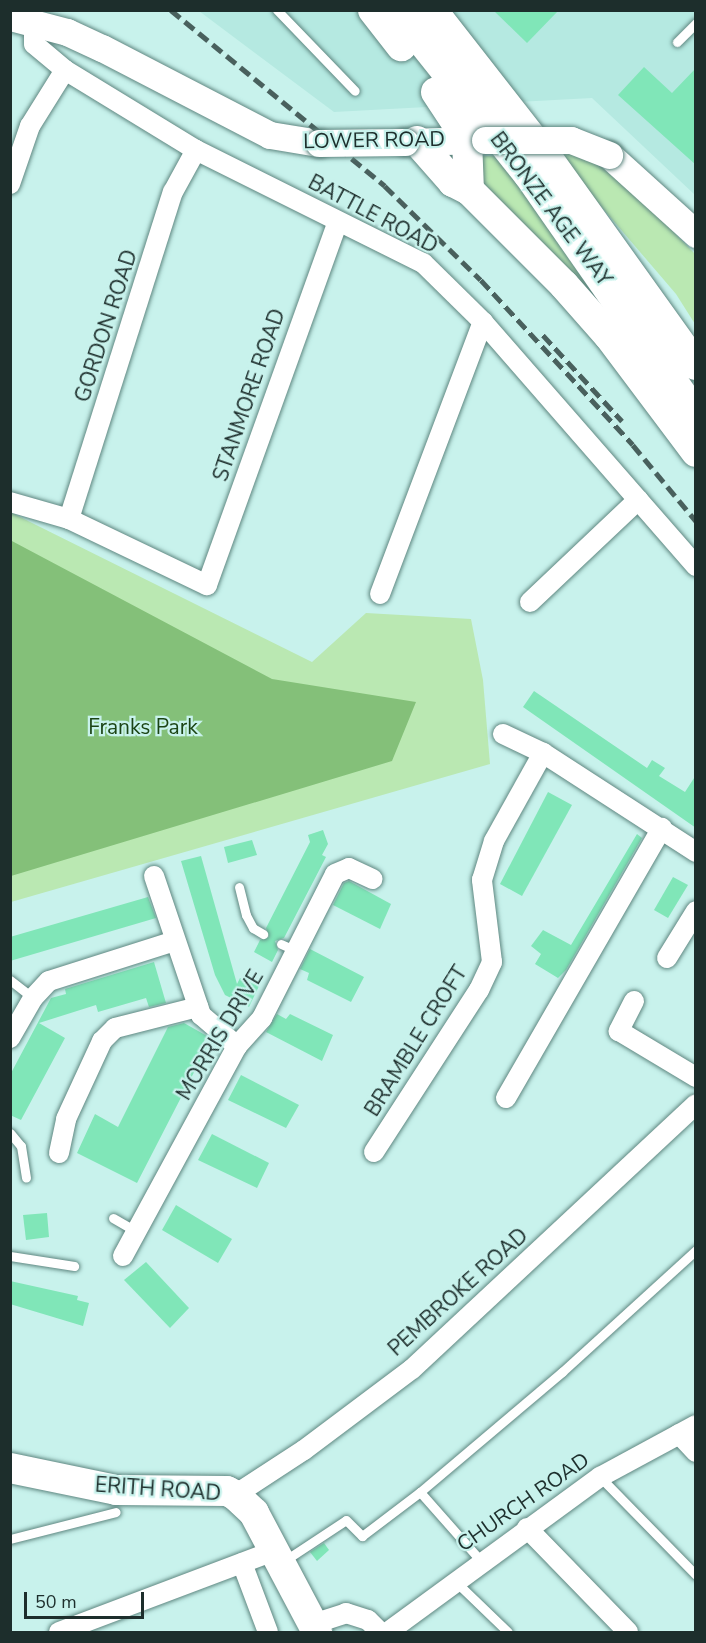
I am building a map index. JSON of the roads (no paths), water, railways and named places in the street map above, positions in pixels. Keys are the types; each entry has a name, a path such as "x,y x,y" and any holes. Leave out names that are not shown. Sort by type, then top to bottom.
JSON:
{"main road":[{"path":"373,10 438,95 476,139 469,190"},
{"name":"BRONZE AGE WAY","path":"397,10 528,174 696,415"},
{"name":"BRONZE AGE WAY","path":"432,10 549,160 696,365"},
{"name":"LOWER ROAD","path":"22,20 102,48 270,135 319,143 476,139 571,140 609,155 696,234"},
{"path":"438,95 424,123 411,141 453,182 469,190 594,319 696,452"},
{"name":"ERITH ROAD","path":"10,1468 116,1490 227,1491 236,1495"},
{"path":"236,1495 254,1513 315,1628"}],"street":[{"name":"BATTLE ROAD","path":"22,20 34,44 65,70 195,150 423,263 483,322 696,566"},
{"path":"10,184 30,126 65,70"},
{"name":"GORDON ROAD","path":"69,519 173,192 195,150"},
{"name":"STANMORE ROAD","path":"69,519 207,585 338,222"},
{"path":"380,594 483,322"},
{"path":"530,602 638,500"},
{"path":"10,502 69,519"},
{"path":"503,734 543,753 696,852"},
{"name":"BRAMBLE CROFT","path":"374,1152 479,990 492,962 482,880 494,841 543,753"},
{"path":"506,1098 662,828"},
{"name":"MORRIS DRIVE","path":"123,1256 237,1046 257,1027 289,947 339,870 353,869 373,879"},
{"path":"154,876 201,1015 237,1046"},
{"path":"667,958 696,911"},
{"path":"10,1038 33,998 49,981 175,941"},
{"path":"634,1001 619,1031 696,1077"},
{"path":"59,1153 66,1119 102,1041 115,1028 198,1007"},
{"name":"PEMBROKE ROAD","path":"236,1495 304,1450 411,1369 696,1104"},
{"path":"687,1430 696,1452"},
{"name":"CHURCH ROAD","path":"388,1632 480,1561 600,1477 687,1430"},
{"path":"527,1528 628,1632"},
{"path":"59,1632 242,1563 276,1558"},
{"path":"242,1563 268,1632"},
{"path":"315,1628 346,1613 368,1620 380,1632"}],"lane":[{"path":"277,10 355,91"},
{"path":"677,42 696,23"},
{"path":"239,887 246,915 253,928 263,934"},
{"path":"10,980 33,998"},
{"path":"10,1133 21,1146 26,1178"},
{"path":"113,1218 136,1232"},
{"path":"276,1558 346,1520 362,1536 420,1492 562,1372 696,1250"},
{"path":"10,1256 74,1266"},
{"path":"600,1477 696,1575"},
{"path":"420,1492 480,1561"},
{"path":"10,1539 116,1512"},
{"path":"455,1580 508,1632"}],"railway":[{"path":"171,10 385,186 481,280 633,445 696,521"},
{"path":"543,335 622,421"}],"park label":[{"name":"Franks Park","path":"143,727"}]}
